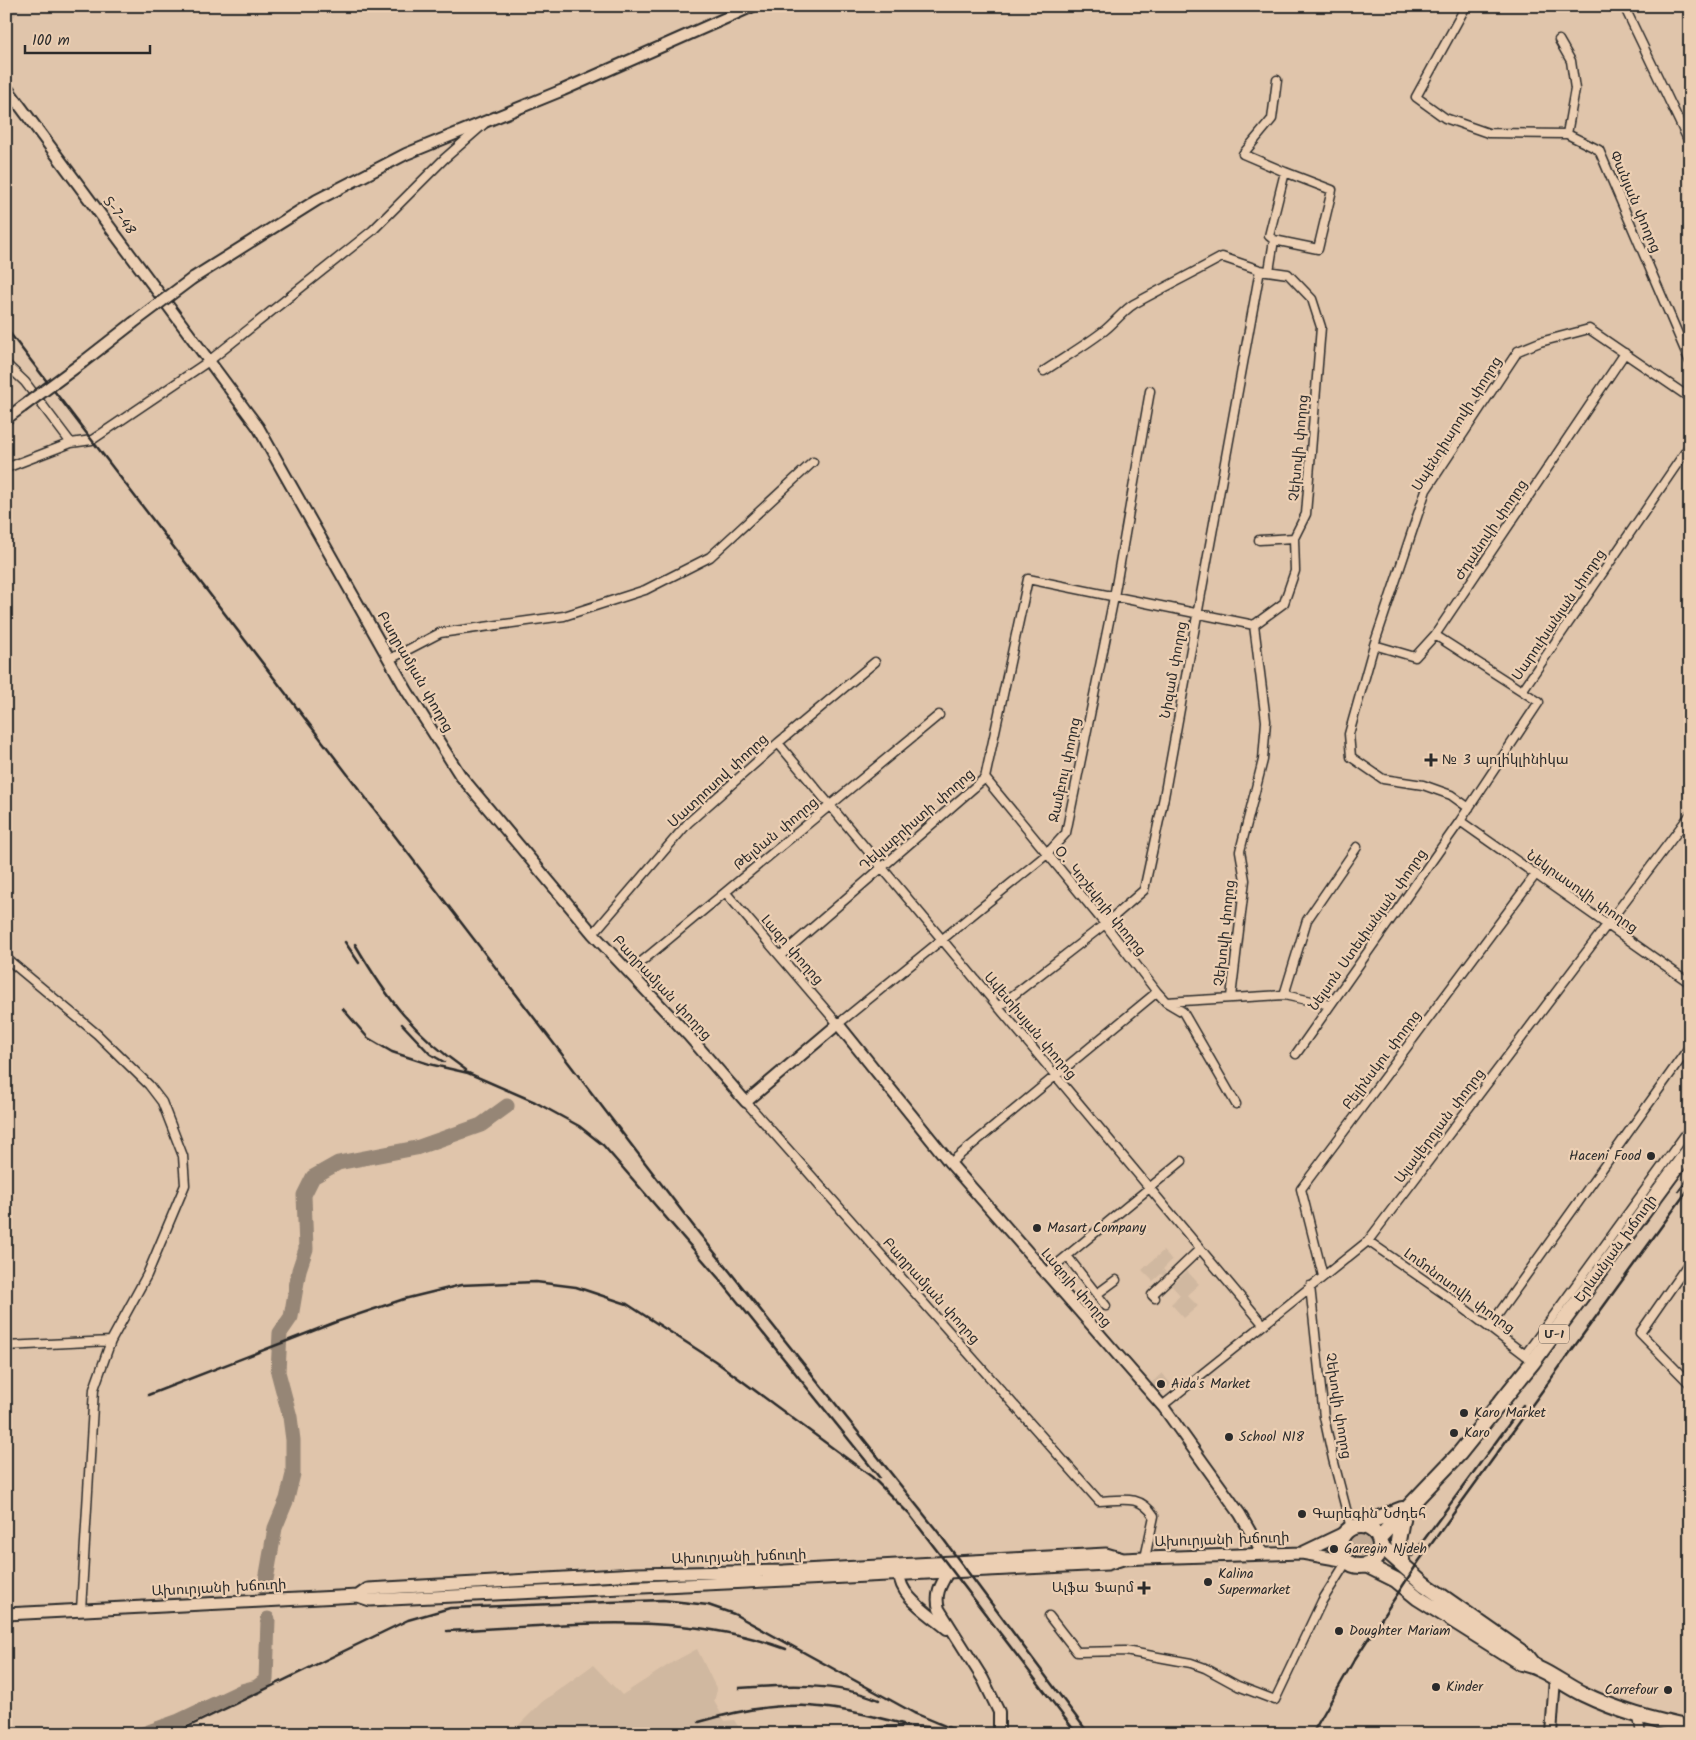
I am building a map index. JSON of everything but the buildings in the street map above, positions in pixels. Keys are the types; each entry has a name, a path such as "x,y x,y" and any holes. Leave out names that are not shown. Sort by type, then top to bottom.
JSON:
{"highway":[{"name":"Երևանյան խճուղի","path":"1379,1542 1405,1508 1459,1454 1529,1358 1690,1149"},
{"name":"Երևանյան խճուղի","path":"1352,1528 1405,1508"},
{"path":"1403,1565 1398,1540 1405,1508"},
{"path":"1535,1666 1527,1656 1424,1584 1379,1542 1370,1528 1352,1528 1342,1537 1341,1550 1347,1561 1353,1564 1366,1565 1396,1580 1418,1598 1521,1663 1535,1666 1582,1694 1638,1717 1690,1728"},
{"path":"1366,1565 1376,1557 1379,1542"}],"main road":[{"name":"Ախուրյանի խճուղի","path":"900,1570 947,1574 1107,1564 1123,1559 1302,1553 1352,1528"},
{"path":"1302,1553 1347,1561"},
{"name":"Ախուրյանի խճուղի","path":"6,1614 358,1596 370,1600 661,1585 900,1570 1106,1554 1123,1559"}],"street":[{"path":"6,419 193,278 317,200 406,154 563,90 753,6"},
{"name":"Փանյան փողոց","path":"1466,6 1416,96 1445,118 1488,133 1567,134 1599,150 1690,362"},
{"path":"1624,6 1690,144"},
{"path":"1559,40 1571,61 1575,89 1567,134"},
{"path":"1274,240 1318,248 1332,190 1244,154 1272,119 1277,80"},
{"name":"Տ-7-48","path":"6,87 209,361"},
{"path":"6,468 71,443 92,440 209,361 372,231 444,159 491,118"},
{"name":"Նիզամ փողոց","path":"998,1007 1105,924 1144,890 1164,797 1197,614 1264,271 1274,240 1269,236 1285,172"},
{"name":"Չեխովի փողոց","path":"1044,371 1105,330 1134,305 1144,300 1156,290 1177,282 1222,257 1264,271 1288,274 1312,299 1321,327 1306,514 1294,538 1295,571 1284,603 1254,625 1266,721 1262,760 1240,851 1245,880 1231,997"},
{"name":"Սպենդիարովի փողոց","path":"1468,808 1451,795 1423,785 1383,779 1351,757 1349,734 1374,646 1426,490 1518,351 1540,342 1589,329 1690,398"},
{"name":"Ժդանովի փողոց","path":"1374,646 1415,657 1435,635 1625,353"},
{"name":"Բաղրամյան փողոց","path":"209,361 258,427 390,659 460,775 593,934 688,1035 1099,1501 1139,1500 1148,1506 1154,1516 1145,1558"},
{"path":"6,364 25,382 71,443"},
{"name":"Ջամբուլ փողոց","path":"746,1102 838,1024 1046,855 1066,833 1114,597 1150,390"},
{"name":"Սարուխանյան փողոց","path":"1460,821 1538,702 1522,691 1690,445"},
{"path":"390,659 440,633 564,616 645,590 710,557 812,462"},
{"path":"1259,540 1294,538"},
{"name":"Դեկաբրիստի փողոց","path":"780,956 985,778 1028,579 1114,597"},
{"path":"1114,597 1254,625"},
{"path":"1435,635 1522,691"},
{"name":"Մատրոսով փողոց","path":"593,934 688,823 778,743 875,662"},
{"name":"Թելման փողոց","path":"629,972 939,715"},
{"name":"Ավետիսյան փողոց","path":"778,743 1199,1250 1263,1324"},
{"name":"Օ․ Կոշեվոյի փողոց","path":"985,778 1046,855 1105,924 1166,1002"},
{"name":"Ալավերդյան փողոց","path":"1162,1406 1368,1241 1690,815"},
{"name":"Նեկրասովի փողոց","path":"1460,821 1690,983"},
{"name":"Նելսոն Ստեփանյան փողոց","path":"1296,1054 1460,821"},
{"path":"1284,995 1308,920 1357,848"},
{"name":"Բելինսկու փողոց","path":"1323,1276 1301,1189 1536,874"},
{"name":"Լազո փողոց","path":"726,893 838,1024"},
{"path":"6,958 97,1034 149,1085 162,1102 183,1156 185,1185 148,1275 111,1341 94,1389 81,1610"},
{"path":"950,1163 1157,992"},
{"path":"1166,1002 1284,995 1330,1005"},
{"path":"1166,1002 1183,1012 1236,1104"},
{"name":"Լազոյի փողոց","path":"838,1024 950,1163 1162,1406 1240,1514 1263,1554"},
{"path":"1489,1327 1690,1046"},
{"path":"1529,1358 1690,1128"},
{"path":"1046,1274 1148,1187 1182,1161"},
{"name":"Լոմոնոսովի փողոց","path":"1368,1241 1489,1327 1529,1358"},
{"path":"1155,1298 1152,1294 1199,1250"},
{"path":"1067,1256 1106,1306"},
{"path":"1690,1261 1640,1333 1690,1384"},
{"path":"1097,1294 1116,1280"},
{"name":"Չեխովի փողոց","path":"1310,1286 1324,1417 1333,1459 1352,1528"},
{"path":"6,1346 111,1341"},
{"path":"1049,1616 1077,1652 1125,1651 1191,1663 1205,1668 1238,1686 1275,1700 1322,1601 1347,1561"},
{"path":"900,1570 901,1586 907,1595 952,1632"},
{"path":"947,1574 939,1587 937,1600 952,1632 983,1679 999,1712 999,1734"},
{"path":"1551,1734 1556,1678"},
{"path":"1638,1717 1641,1734"}],"shaded area":[{"path":"6,6 24,6 6,25"},
{"path":"1163,1251 1172,1260 1163,1269 1175,1282 1187,1271 1199,1284 1187,1295 1198,1306 1184,1318 1171,1304 1180,1295 1161,1274 1153,1281 1142,1270"},
{"name":"Aida's Market","path":"1162,1373 1171,1384 1160,1394 1151,1383"},
{"path":"1360,1534 1369,1537 1372,1546 1369,1555 1360,1558 1351,1555 1348,1546 1351,1537"},
{"path":"697,1649 717,1690 714,1701 725,1721 734,1720 743,1734 510,1734 542,1702 593,1665 622,1695"}],"waterway":[{"path":"266,1594 266,1580 275,1528 287,1499 293,1474 293,1440 290,1417 278,1372 280,1333 291,1317 299,1270 306,1249 304,1195 313,1177 338,1163 416,1148 481,1125 507,1106"},
{"path":"143,1734 179,1721 242,1691 257,1687 266,1680 268,1619"}],"railway":[{"path":"6,328 695,1228 938,1532 1089,1734"},
{"path":"345,942 359,963"},
{"path":"355,944 379,982 403,1014 431,1042 466,1070"},
{"path":"343,1009 368,1038 392,1052 429,1064 468,1073 535,1102 579,1126 603,1145 720,1280 879,1477"},
{"path":"402,1024 430,1054 444,1062"},
{"path":"1679,1191 1690,1176"},
{"path":"1312,1734 1353,1662 1419,1561 1690,1187"},
{"path":"148,1395 336,1322 404,1299 461,1285 536,1282 576,1287 627,1304 715,1361 872,1477 909,1514 1077,1734"},
{"path":"1412,1556 1523,1405"},
{"path":"173,1734 408,1620 450,1608 663,1600 708,1605 734,1614 914,1713 964,1734"},
{"path":"447,1631 575,1624 661,1624 704,1629 745,1637 786,1649"},
{"path":"739,1688 810,1686 845,1690 879,1700"},
{"path":"699,1722 754,1709 801,1706 849,1711 903,1724"},
{"path":"839,1734 889,1726 940,1728"}],"place":[{"name":"№ 3 պոլիկլինիկա","path":"1431,760"},
{"name":"Haceni Food","path":"1651,1156"},
{"name":"Masart Company","path":"1037,1228"},
{"name":"Aida's Market","path":"1161,1384"},
{"name":"Karo Market","path":"1464,1413"},
{"name":"Karo","path":"1454,1433"},
{"name":"School N18","path":"1229,1437"},
{"name":"Գարեգին Նժդեհ","path":"1302,1514"},
{"name":"Garegin Njdeh","path":"1334,1549"},
{"name":"Kalina Supermarket","path":"1208,1582"},
{"name":"Ալֆա Ֆարմ","path":"1144,1588"},
{"name":"Doughter Mariam","path":"1339,1631"},
{"name":"Kinder","path":"1436,1687"},
{"name":"Carrefour","path":"1668,1690"}]}
